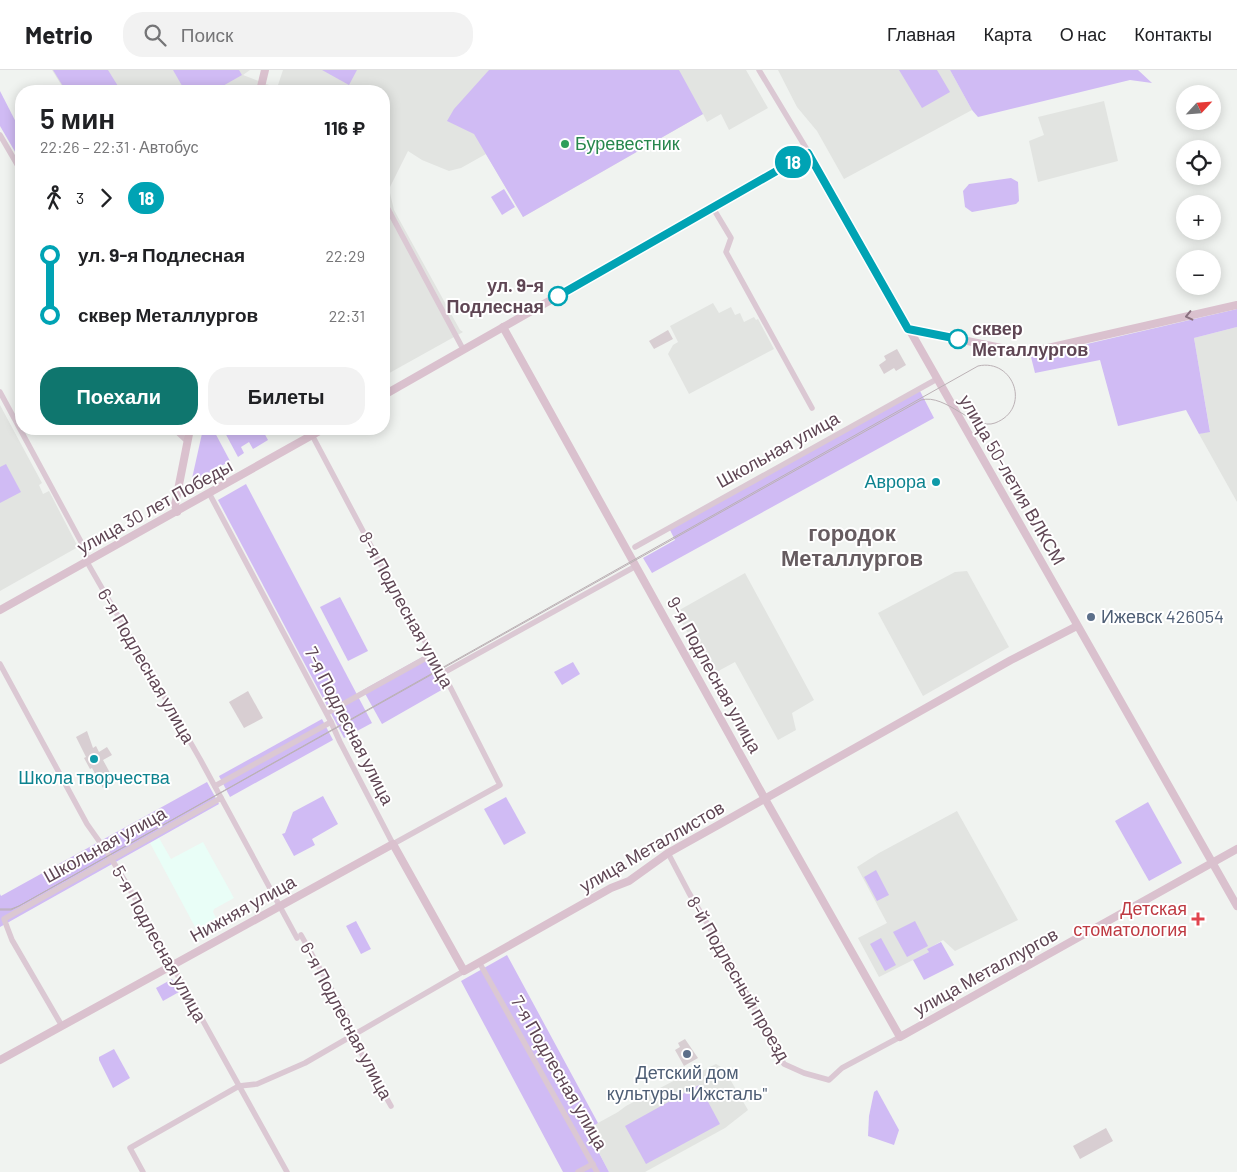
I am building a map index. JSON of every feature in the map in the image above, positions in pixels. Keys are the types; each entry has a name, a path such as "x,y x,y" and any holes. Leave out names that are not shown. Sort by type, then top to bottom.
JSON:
{"street":[{"path":"261,85 265,70"},
{"name":"улица 50-летия ВЛКСМ","path":"759,70 1237,906"},
{"path":"0,135 15,161"},
{"path":"390,391 808,153"},
{"path":"713,208 731,238 726,252 812,408"},
{"path":"390,213 463,349"},
{"path":"908,329 1026,354 1237,305"},
{"name":"9-я Подлесная улица","path":"503,327 765,799 900,1037"},
{"name":"Школьная улица","path":"635,547 937,379"},
{"name":"6-я Подлесная улица","path":"0,392 15,420"},
{"name":"6-я Подлесная улица","path":"23,435 86,551 87,562 215,786 280,906 348,1019 351,1035 391,1106"},
{"path":"180,435 187,441"},
{"path":"177,512 175,504 188,435"},
{"name":"улица 30 лет Победы","path":"0,610 312,435"},
{"name":"8-я Подлесная улица","path":"312,435 377,557 443,673 500,785"},
{"name":"7-я Подлесная улица","path":"209,493 327,713 393,844 464,970"},
{"path":"443,673 636,566"},
{"name":"улица Металлистов","path":"143,1172 130,1148 239,1086 257,1084 305,1063 464,970 611,888 629,881 668,853 1011,660 1077,626"},
{"path":"327,713 426,658"},
{"name":"5-я Подлесная улица","path":"0,664 87,824 111,859 288,1172"},
{"path":"215,786 331,722"},
{"name":"Нижняя улица","path":"0,1060 500,785"},
{"name":"Школьная улица","path":"62,1026 12,940 4,919 221,798"},
{"name":"улица Металлургов","path":"828,1080 842,1068 1237,849"},
{"name":"8-й Подлесный проезд","path":"668,853 730,962 784,1064 804,1073 828,1080"},
{"name":"7-я Подлесная улица","path":"479,962 597,1172"},
{"path":"578,1172 593,1164"}],"shaded area":[{"path":"52,70 250,70 243,75 269,85 61,85"},
{"path":"53,70 108,70 117,85 62,85"},
{"path":"173,70 239,70 242,75 224,85 182,85"},
{"path":"283,70 746,70 768,108 729,130 721,114 707,122 703,114 523,217 486,154 461,168 449,171 422,160 408,151 390,187 390,85 278,85"},
{"path":"322,70 357,70 349,85"},
{"name":"Буревестник","path":"489,70 679,70 703,114 523,217 474,134 447,121 454,109"},
{"path":"778,70 950,70 972,110 844,179 817,131 797,107"},
{"path":"899,70 937,70 950,92 922,108"},
{"path":"950,70 1138,70 1152,83 1130,80 978,117 972,110"},
{"path":"0,91 15,120 15,152 0,126"},
{"path":"1104,101 1118,161 1038,182 1029,141 1044,135 1038,117"},
{"path":"1011,178 1018,182 1019,201 1016,204 972,212 965,207 963,191 969,184"},
{"path":"504,189 515,207 502,215 491,197"},
{"path":"390,193 394,210 460,330 463,332 390,373"},
{"path":"713,303 719,313 731,307 735,315 740,313 744,322 754,317 756,320 758,319 774,349 689,394 668,354 673,345 678,342 670,326"},
{"name":"сквер Металлургов","path":"1237,309 1237,327 1194,338 1210,432 1199,434 1186,410 1118,426 1100,360 1035,373 1031,357"},
{"path":"1237,327 1237,502 1199,434 1210,431 1194,338"},
{"path":"920,391 934,418 652,573 643,558 675,540 669,528"},
{"path":"0,405 42,483 39,485 43,494 49,491 78,547 0,591"},
{"path":"202,435 216,435 230,461 191,483"},
{"path":"226,435 265,435 268,440 253,449 249,442 241,447 244,453 238,457"},
{"path":"6,464 21,492 0,503 0,467"},
{"path":"246,484 372,723 344,738 218,500"},
{"path":"967,571 1009,647 923,696 878,613 955,572"},
{"path":"745,573 814,700 792,713 796,730 778,740 735,662 711,675 676,612"},
{"path":"340,597 368,651 348,661 320,607"},
{"path":"426,655 445,688 382,724 363,690"},
{"path":"573,662 580,674 562,685 554,672"},
{"path":"322,719 333,740 230,797 219,776"},
{"path":"207,782 219,804 0,927 0,894 1,896"},
{"path":"323,796 338,824 312,839 315,845 294,856 282,834 285,833 293,812"},
{"path":"506,797 526,833 504,845 484,809"},
{"path":"1148,802 1182,863 1149,881 1115,821"},
{"path":"957,811 1018,920 955,951 943,940 928,949 929,952 879,977 858,938 887,923 857,867"},
{"path":"159,838 171,859 203,842 234,898 214,909 213,912 221,928 201,938 150,843"},
{"path":"876,870 889,895 877,901 864,877"},
{"path":"356,921 371,949 361,954 346,926"},
{"path":"915,921 928,946 907,957 893,932"},
{"path":"881,938 896,965 885,971 870,944"},
{"path":"941,942 954,965 924,980 913,960 929,952 927,949"},
{"path":"507,955 598,1123 587,1130 609,1172 563,1172 461,981"},
{"path":"172,979 179,992 163,1001 156,988"},
{"path":"114,1049 130,1078 113,1088 99,1057"},
{"path":"716,1064 724,1069 748,1110 725,1128 645,1172 609,1172 587,1129 679,1078 694,1075"},
{"path":"699,1085 720,1124 646,1164 625,1126"},
{"path":"877,1090 899,1130 894,1145 868,1136 869,1116 874,1092"}],"building":[{"path":"668,330 673,339 654,349 649,341"},
{"path":"897,349 906,365 896,371 894,368 884,374 879,365 886,360 884,356"},
{"path":"248,691 263,718 244,728 229,702"},
{"name":"Школа творчества","path":"87,731 93,748 96,746 99,752 107,747 112,755 103,760 115,782 103,788 84,758 86,757 76,737"},
{"name":"Детский дом культуры \"Ижсталь\"","path":"685,1039 698,1058 684,1066 675,1050 680,1047 678,1043"},
{"path":"1106,1128 1113,1141 1080,1159 1073,1146"}],"tram line":[{"path":"0,909 11,909 19,906 978,366 991,366 1001,370 1009,377 1014,386 1015,397 1013,407 1006,416 995,423 978,422 940,402 930,399 921,400 19,906 11,910 0,910"}],"bus line":[{"name":"18","path":"558,296 808,153 908,329 958,339"}],"place":[{"name":"Буревестник","path":"565,144"},
{"name":"ул. 9-я Подлесная","path":"558,296"},
{"name":"сквер Металлургов","path":"958,339"},
{"name":"Аврора","path":"936,482"},
{"name":"Ижевск 426054","path":"1091,617"},
{"name":"Школа творчества","path":"94,759"},
{"name":"Детская стоматология","path":"1198,919"},
{"name":"Детский дом культуры \"Ижсталь\"","path":"687,1054"}],"district":[{"name":"городок Металлургов","path":"852,546"}]}
